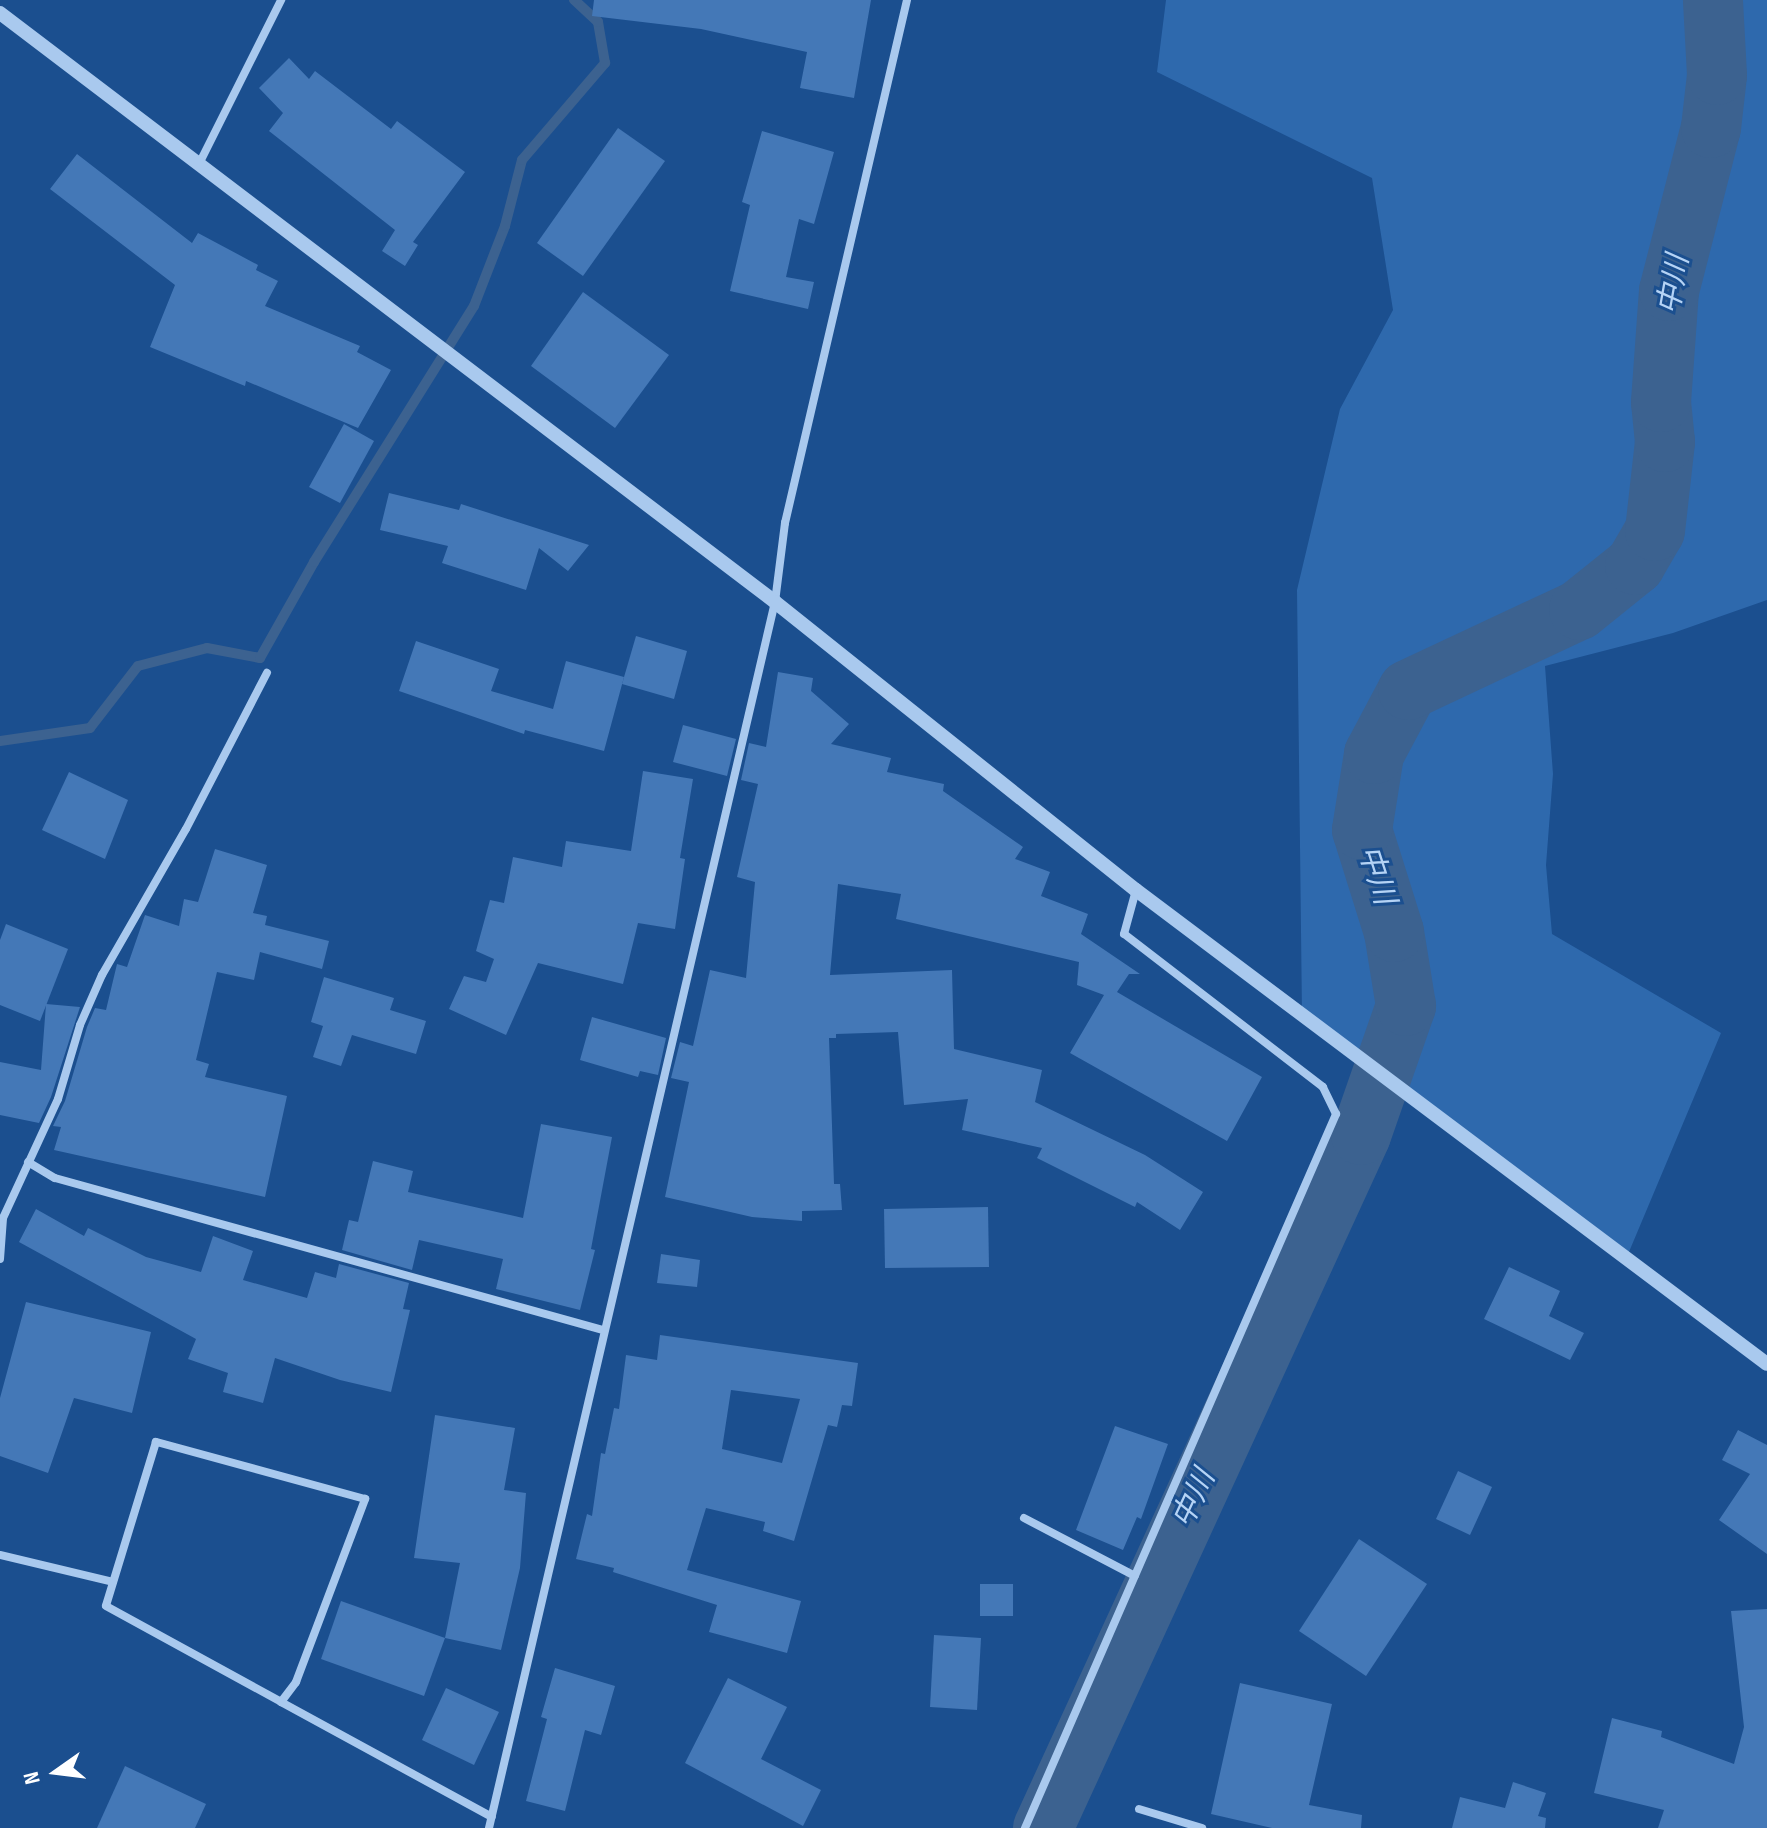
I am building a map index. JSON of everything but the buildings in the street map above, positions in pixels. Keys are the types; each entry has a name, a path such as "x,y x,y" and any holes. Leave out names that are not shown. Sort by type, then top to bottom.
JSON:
{"street":[{"path":"198,166 281,0"},
{"path":"489,1828 775,602 785,523 907,0"},
{"path":"0,13 775,602 1136,890 1767,1364"},
{"path":"0,1259 3,1218 58,1099 80,1025 102,975 186,829 267,673"},
{"path":"1025,1828 1336,1114 1323,1087 1124,934 1136,890"},
{"path":"28,1162 55,1178 603,1330"},
{"path":"281,1702 296,1682 365,1499 156,1442 106,1606 281,1702 492,1817"},
{"path":"1024,1518 1135,1576"},
{"path":"0,1555 113,1582"},
{"path":"1139,1809 1202,1828"}],"shaded area":[{"path":"1166,0 1767,0 1767,600 1673,633 1545,666 1553,774 1546,865 1552,934 1721,1033 1626,1259 1302,1015 1297,590 1340,409 1393,310 1372,178 1157,72"}],"waterway":[{"path":"0,741 90,728 138,666 207,648 260,658 314,562 474,306 505,226 522,160 605,63 598,22 574,0"},
{"name":"中川","path":"1043,1828 1361,1135 1406,1006 1394,932 1362,830 1374,754 1408,690 1579,610 1635,565 1655,531 1665,442 1661,402 1669,291 1711,128 1717,75 1713,0"}]}
